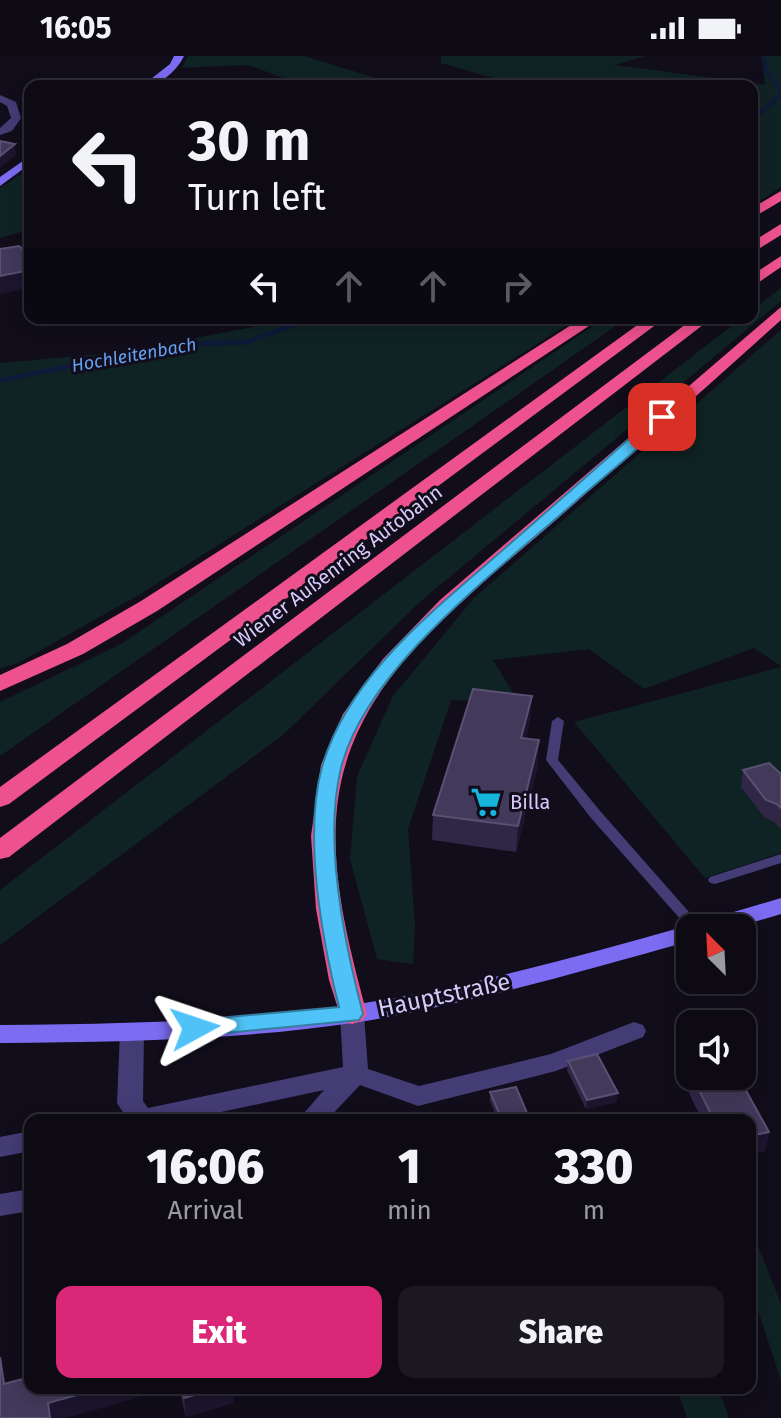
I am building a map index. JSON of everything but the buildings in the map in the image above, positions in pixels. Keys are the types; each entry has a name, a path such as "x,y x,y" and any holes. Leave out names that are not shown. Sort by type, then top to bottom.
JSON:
{"highway":[{"path":"758,210 781,195"},
{"path":"758,245 781,228"},
{"path":"758,277 781,260"},
{"path":"352,1014 334,943 324,812 332,767 346,731 361,706 397,656 448,605 781,312"},
{"path":"0,684 75,649 149,606 584,324"},
{"name":"Wiener Außenring Autobahn","path":"0,799 649,324"},
{"name":"Wiener Außenring Autobahn","path":"0,851 696,324"}],"main road":[{"path":"155,80 174,66 179,56"},
{"path":"0,183 24,164"},
{"path":"754,914 781,906"},
{"name":"Hauptstraße","path":"0,1034 132,1033 352,1014 481,990 676,937"}],"street":[{"path":"0,98 12,104 16,118 8,129 0,132"},
{"path":"317,1114 356,1074 352,1014"},
{"path":"167,1114 356,1074 418,1096 556,1062 634,1031"},
{"path":"132,1033 130,1103 136,1114"},
{"path":"0,1147 24,1142"},
{"path":"0,1205 24,1201"}],"lane":[{"path":"558,721 552,760 684,914"},
{"path":"715,880 781,858"}],"green space":[{"path":"188,56 304,56 382,80 289,80 248,65 182,68"},
{"path":"441,56 645,56 615,65 728,80 493,80 496,79 441,63"},
{"path":"762,56 781,56 781,187 758,202 758,84 765,85"},
{"path":"24,172 24,231 0,238 0,188"},
{"path":"781,288 781,301 758,320 758,305"},
{"path":"267,324 568,324 142,593 20,662 0,669 0,363 124,352"},
{"path":"596,324 618,324 0,756 0,702 121,644"},
{"path":"734,324 753,324 421,601 284,734 0,945 0,890"},
{"path":"781,330 781,666 754,648 644,689 589,649 493,660 519,703 451,700 408,829 415,926 413,964 377,959 350,859 357,776 393,696 474,598"},
{"path":"781,667 781,853 705,878 574,722"},
{"path":"756,1241 781,1304 781,1380 756,1304"},
{"path":"679,1394 720,1394 729,1418 687,1418"}],"waterway":[{"name":"Hochleitenbach","path":"763,56 767,72 781,90"},
{"name":"Hochleitenbach","path":"758,115 781,94"},
{"name":"Hochleitenbach","path":"0,380 185,344 247,342 296,324"}],"place":[{"name":"Billa","path":"486,802"}],"route":[{"path":"195,1028 352,1014 334,943 324,812 332,767 346,731 369,693 422,630 662,417"}]}
